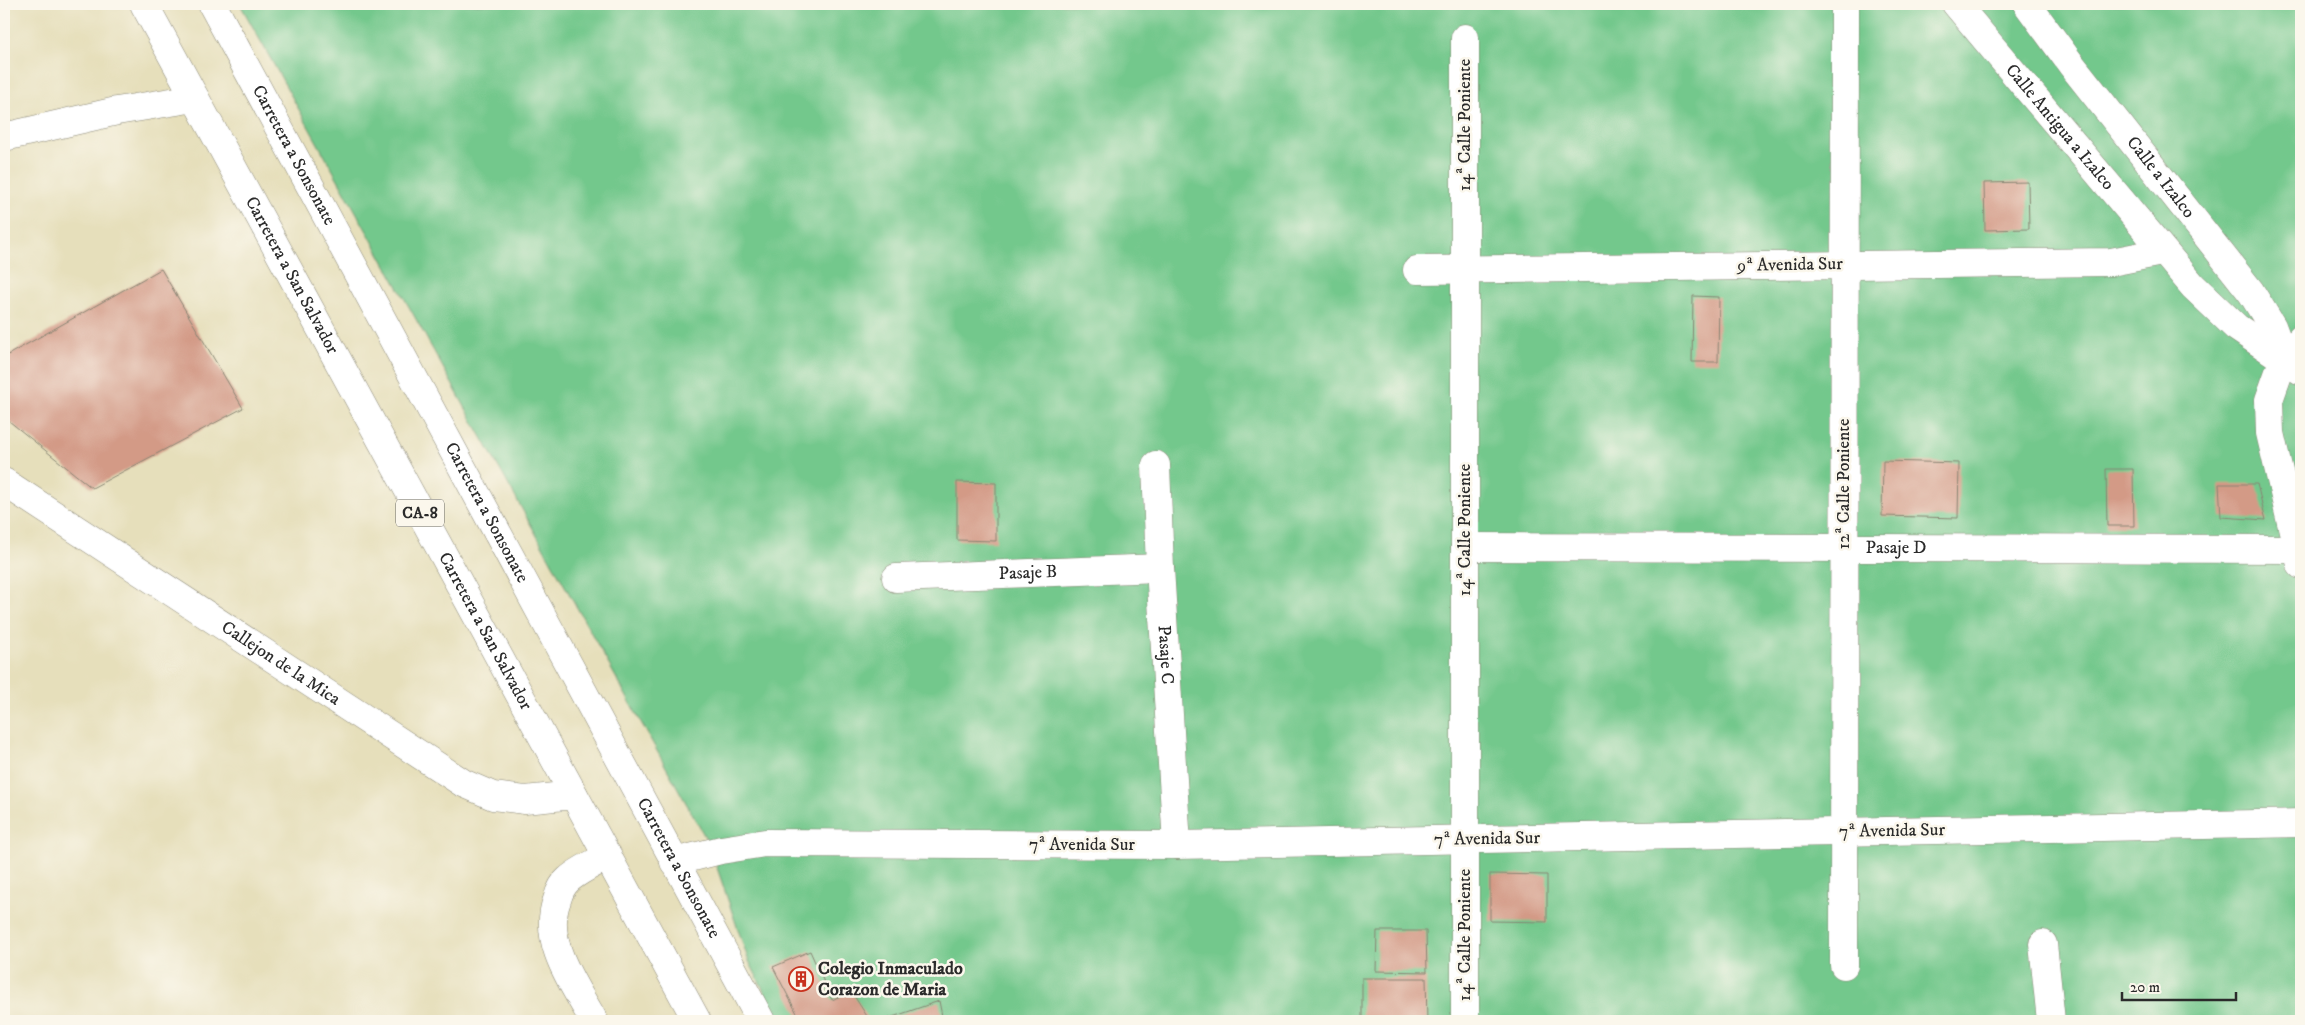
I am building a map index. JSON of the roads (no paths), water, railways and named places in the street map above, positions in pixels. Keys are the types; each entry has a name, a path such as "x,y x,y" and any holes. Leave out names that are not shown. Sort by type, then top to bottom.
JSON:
{"main road":[{"name":"Carretera a San Salvador","path":"144,4 697,1021"},
{"name":"Carretera a Sonsonate","path":"212,4 761,1021"},
{"name":"12ª Calle Poniente","path":"1844,965 1845,4"},
{"name":"Calle Antigua a Izalco","path":"1956,4 2162,252 2215,308 2236,327 2296,356"},
{"name":"Calle a Izalco","path":"2027,4 2071,64 2251,292 2272,326 2296,356"},
{"name":"14ª Calle Poniente","path":"1465,38 1465,1021"},
{"path":"4,138 117,111 195,98"},
{"name":"9ª Avenida Sur","path":"1417,270 2111,262 2162,252"},
{"path":"2296,356 2269,400 2270,433 2299,557"},
{"name":"Pasaje C","path":"1156,465 1160,568 1178,845"},
{"name":"Callejon de la Mica","path":"4,482 462,783 493,796 517,799 574,796"},
{"name":"Pasaje D","path":"1465,547 1844,548 2299,557"},
{"name":"Pasaje B","path":"896,578 1160,568"},
{"name":"7ª Avenida Sur","path":"674,862 721,850 765,843 1178,845 2301,823"},
{"path":"594,1021 559,953 552,932 553,920 555,904 563,885 575,874 608,856"},
{"path":"2043,944 2051,1021"}],"place":[{"name":"Colegio Inmaculado Corazon de Maria","path":"801,979"}]}
